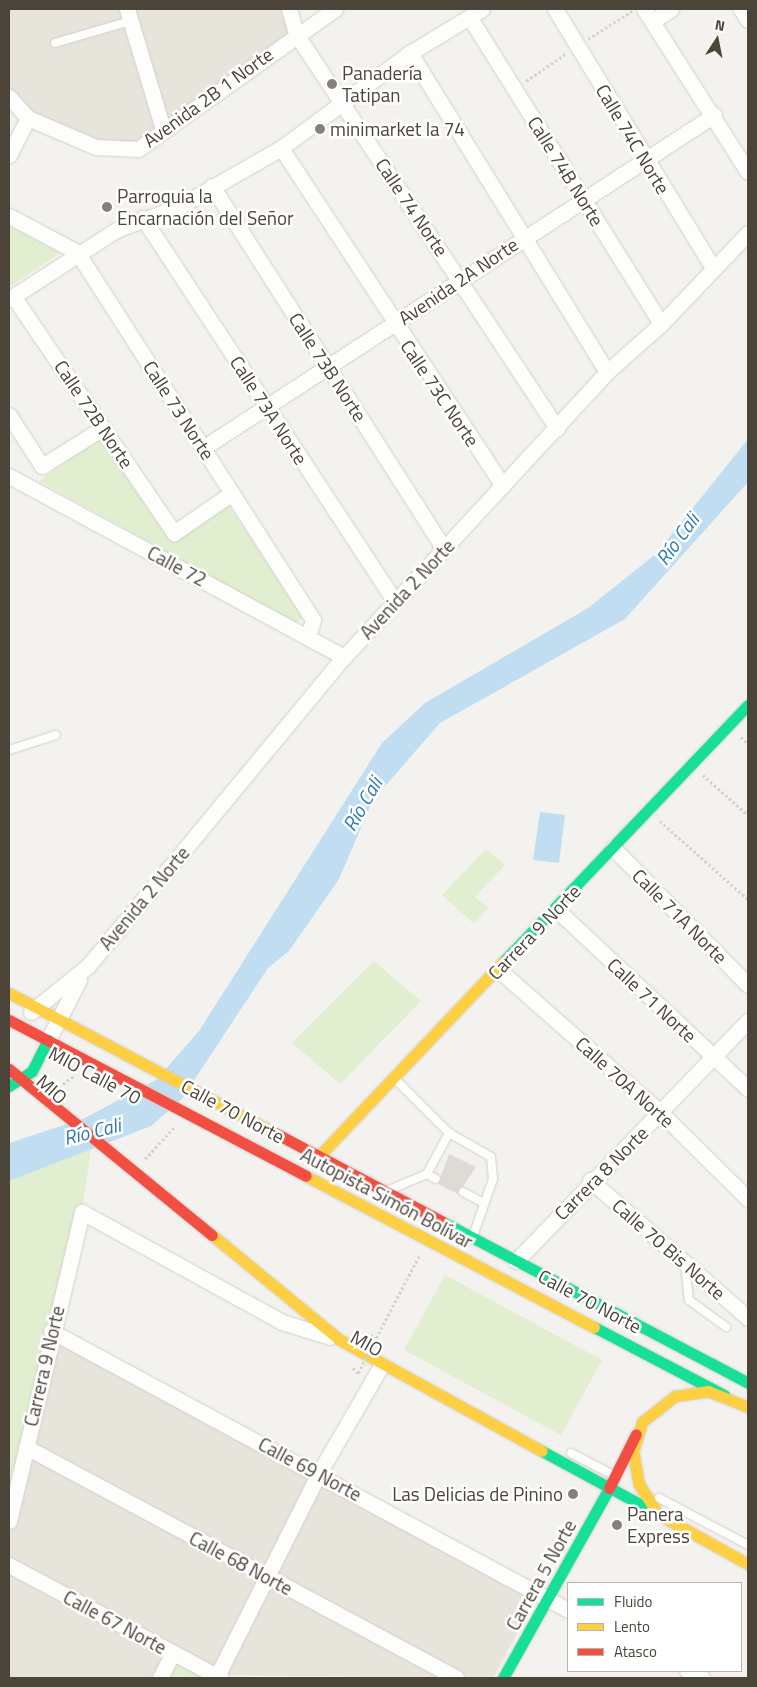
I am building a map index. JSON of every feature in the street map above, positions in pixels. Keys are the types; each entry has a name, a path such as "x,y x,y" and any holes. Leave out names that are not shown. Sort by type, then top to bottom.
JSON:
{"main road":[{"name":"Carrera 9 Norte","path":"318,1157 557,910 648,810 692,766 748,705"},
{"name":"Calle 70 Norte","path":"9,993 748,1383"},
{"name":"Autopista Simón Bolívar","path":"10,1024 86,1066 428,1239 748,1407"},
{"path":"9,1086 35,1074 47,1044"},
{"path":"9,1069 22,1080 49,1095 138,1167 340,1340 381,1366 748,1564"},
{"path":"692,1390 725,1395"},
{"name":"Carrera 5 Norte","path":"503,1678 609,1488 638,1430 660,1404 692,1390"},
{"path":"638,1430 634,1462 641,1489 658,1514"}],"street":[{"name":"Calle 74 Norte","path":"289,9 296,34 461,280 557,428"},
{"name":"Avenida 2B 1 Norte","path":"28,118 96,147 114,150 138,149 296,34 335,9"},
{"name":"Calle 74C Norte","path":"555,9 645,160 713,268"},
{"path":"671,9 649,15 714,115 748,172"},
{"path":"741,9 748,20"},
{"path":"11,298 77,252 143,218 178,207 281,148 410,53 476,14"},
{"name":"Calle 74B Norte","path":"476,14 584,201 661,324"},
{"path":"129,15 163,129"},
{"path":"410,53 607,372"},
{"path":"9,97 28,118 9,155"},
{"name":"Avenida 2A Norte","path":"203,448 326,364 393,324 523,237 584,201 714,115"},
{"name":"Calle 73C Norte","path":"281,148 393,324 503,486"},
{"name":"Calle 73B Norte","path":"212,186 444,549"},
{"name":"Calle 73 Norte","path":"9,216 77,252 313,620 308,636"},
{"name":"Calle 73A Norte","path":"143,218 395,602"},
{"name":"Avenida 2 Norte","path":"58,1018 88,966 344,657 607,372 661,324 748,233"},
{"name":"Calle 72B Norte","path":"11,298 104,428 174,533 232,493"},
{"path":"9,415 42,466 104,428"},
{"name":"Calle 72","path":"9,476 344,657"},
{"name":"Calle 71A Norte","path":"613,848 748,985"},
{"name":"Calle 71 Norte","path":"557,910 748,1089"},
{"name":"Avenida 2 Norte","path":"37,1008 88,966"},
{"name":"Calle 70A Norte","path":"499,970 662,1113 748,1198"},
{"path":"10,1024 37,1008"},
{"path":"47,1044 58,1018"},
{"name":"Carrera 8 Norte","path":"516,1261 590,1180 662,1113 716,1058 748,1021"},
{"name":"Calle 70 Bis Norte","path":"590,1180 748,1318"},
{"name":"Carrera 9 Norte","path":"9,1520 51,1332 82,1212 282,1322 340,1340"},
{"name":"Calle 69 Norte","path":"51,1332 319,1473 567,1610"},
{"path":"219,1677 319,1473 381,1366"},
{"name":"Calle 68 Norte","path":"26,1447 456,1678"},
{"name":"Calle 67 Norte","path":"9,1565 219,1677"},
{"path":"160,1678 174,1653"},
{"path":"689,1672 702,1678"}],"lane":[{"path":"55,43 129,15"},
{"path":"9,750 56,735"},
{"path":"394,1077 449,1133 491,1157 495,1168 472,1238"},
{"path":"185,1116 274,1171"},
{"path":"385,1192 427,1174 449,1133"},
{"name":"MIO","path":"138,1167 329,1319 447,1387"},
{"path":"427,1174 436,1179"},
{"path":"463,1192 484,1203"},
{"path":"685,1263 689,1300 726,1328"},
{"path":"471,1275 727,1410"},
{"path":"558,1446 748,1546"}],"path":[{"path":"692,766 748,815"},
{"path":"648,810 748,899"},
{"path":"138,1167 185,1116"},
{"path":"358,1372 428,1239"}],"shaded area":[{"path":"9,9 289,9 296,34 138,149 114,150 28,118 9,97"},
{"path":"53,1341 316,1474 265,1574 26,1447"},
{"path":"26,1450 265,1577 216,1672 9,1562 9,1530"},
{"path":"321,1477 536,1598 493,1678 467,1678 270,1576"},
{"path":"9,1565 173,1653 160,1678 9,1678"},
{"path":"267,1579 447,1678 221,1675"}],"green space":[{"path":"9,226 60,253 9,287"},
{"path":"100,436 175,539 229,506 304,617 295,623 39,481"},
{"path":"486,849 505,865 475,897 488,908 474,924 442,895"},
{"path":"374,961 421,1001 340,1084 292,1043"},
{"path":"91,1148 82,1212 9,1519 9,1181"},
{"path":"445,1275 602,1360 561,1435 404,1350"},
{"path":"173,1653 221,1678 160,1678"}],"water":[{"name":"Río Cali","path":"748,439 748,482 625,619 440,723 373,800 339,879 289,951 268,968 181,1100 151,1126 9,1181 9,1143 83,1119 156,1080 199,1031 382,743 425,703 588,608 657,553"},
{"path":"540,812 565,815 559,863 533,860"}],"building":[{"path":"449,1154 476,1167 458,1194 438,1184"}],"traffic: fast":[{"path":"503,962 748,705"},
{"path":"9,1086 32,1071 48,1040"},
{"path":"443,1222 748,1383"},
{"path":"594,1327 724,1395"},
{"path":"542,1451 658,1514"},
{"path":"503,1678 609,1488"}],"traffic: slow":[{"path":"318,1157 503,962"},
{"path":"9,993 273,1132"},
{"path":"306,1176 594,1327"},
{"path":"212,1235 340,1340 542,1451"},
{"path":"748,1407 708,1391 675,1396 642,1422 633,1451 639,1484 658,1514 748,1564"}],"traffic: jam":[{"path":"9,1020 306,1176"},
{"path":"9,1069 212,1235"},
{"path":"273,1132 443,1222"},
{"path":"609,1488 636,1434"}],"place":[{"name":"Panadería Tatipan","path":"332,84"},
{"name":"minimarket la 74","path":"320,129"},
{"name":"Parroquia la Encarnación del Señor","path":"107,207"},
{"name":"Las Delicias de Pinino","path":"573,1494"},
{"name":"Panera Express","path":"617,1525"}]}
